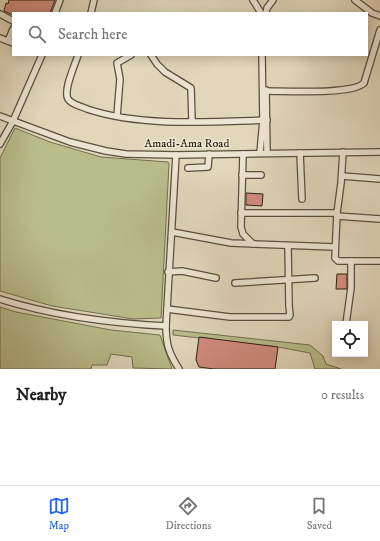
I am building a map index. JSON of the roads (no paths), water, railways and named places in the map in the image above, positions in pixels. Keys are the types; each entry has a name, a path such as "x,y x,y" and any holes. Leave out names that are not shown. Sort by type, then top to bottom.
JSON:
{"street":[{"path":"55,12 60,0"},
{"path":"91,12 94,0"},
{"path":"253,0 260,12"},
{"path":"266,12 267,8 273,0"},
{"path":"355,0 372,13 380,16"},
{"path":"0,14 12,20"},
{"path":"266,91 328,91 362,86 380,30"},
{"path":"0,38 10,42"},
{"path":"0,144 13,121 42,56"},
{"path":"78,56 67,90 67,97 75,104 85,108 135,119 192,121 265,120"},
{"path":"117,116 120,79 117,63 130,56"},
{"path":"152,56 165,72 191,88 192,121"},
{"path":"262,56 265,120"},
{"path":"263,153 266,56"},
{"name":"Amadi-Ama Road","path":"0,116 70,142 106,151 126,154 176,155 380,152"},
{"path":"343,152 342,176 337,214 335,247 336,260 380,261"},
{"path":"300,153 302,199"},
{"path":"188,168 208,167 209,154"},
{"path":"243,154 241,213 242,231 254,244"},
{"path":"176,155 166,326 168,348 172,359 179,369"},
{"path":"242,175 260,175"},
{"path":"342,176 380,179"},
{"path":"241,213 337,214 380,219"},
{"path":"172,232 231,243 335,247"},
{"path":"167,309 218,317 289,317 288,246"},
{"path":"346,321 350,295 351,261"},
{"path":"168,272 182,271 216,278"},
{"path":"235,283 315,278"},
{"path":"0,299 29,308 73,317 127,324 166,326"}]}
